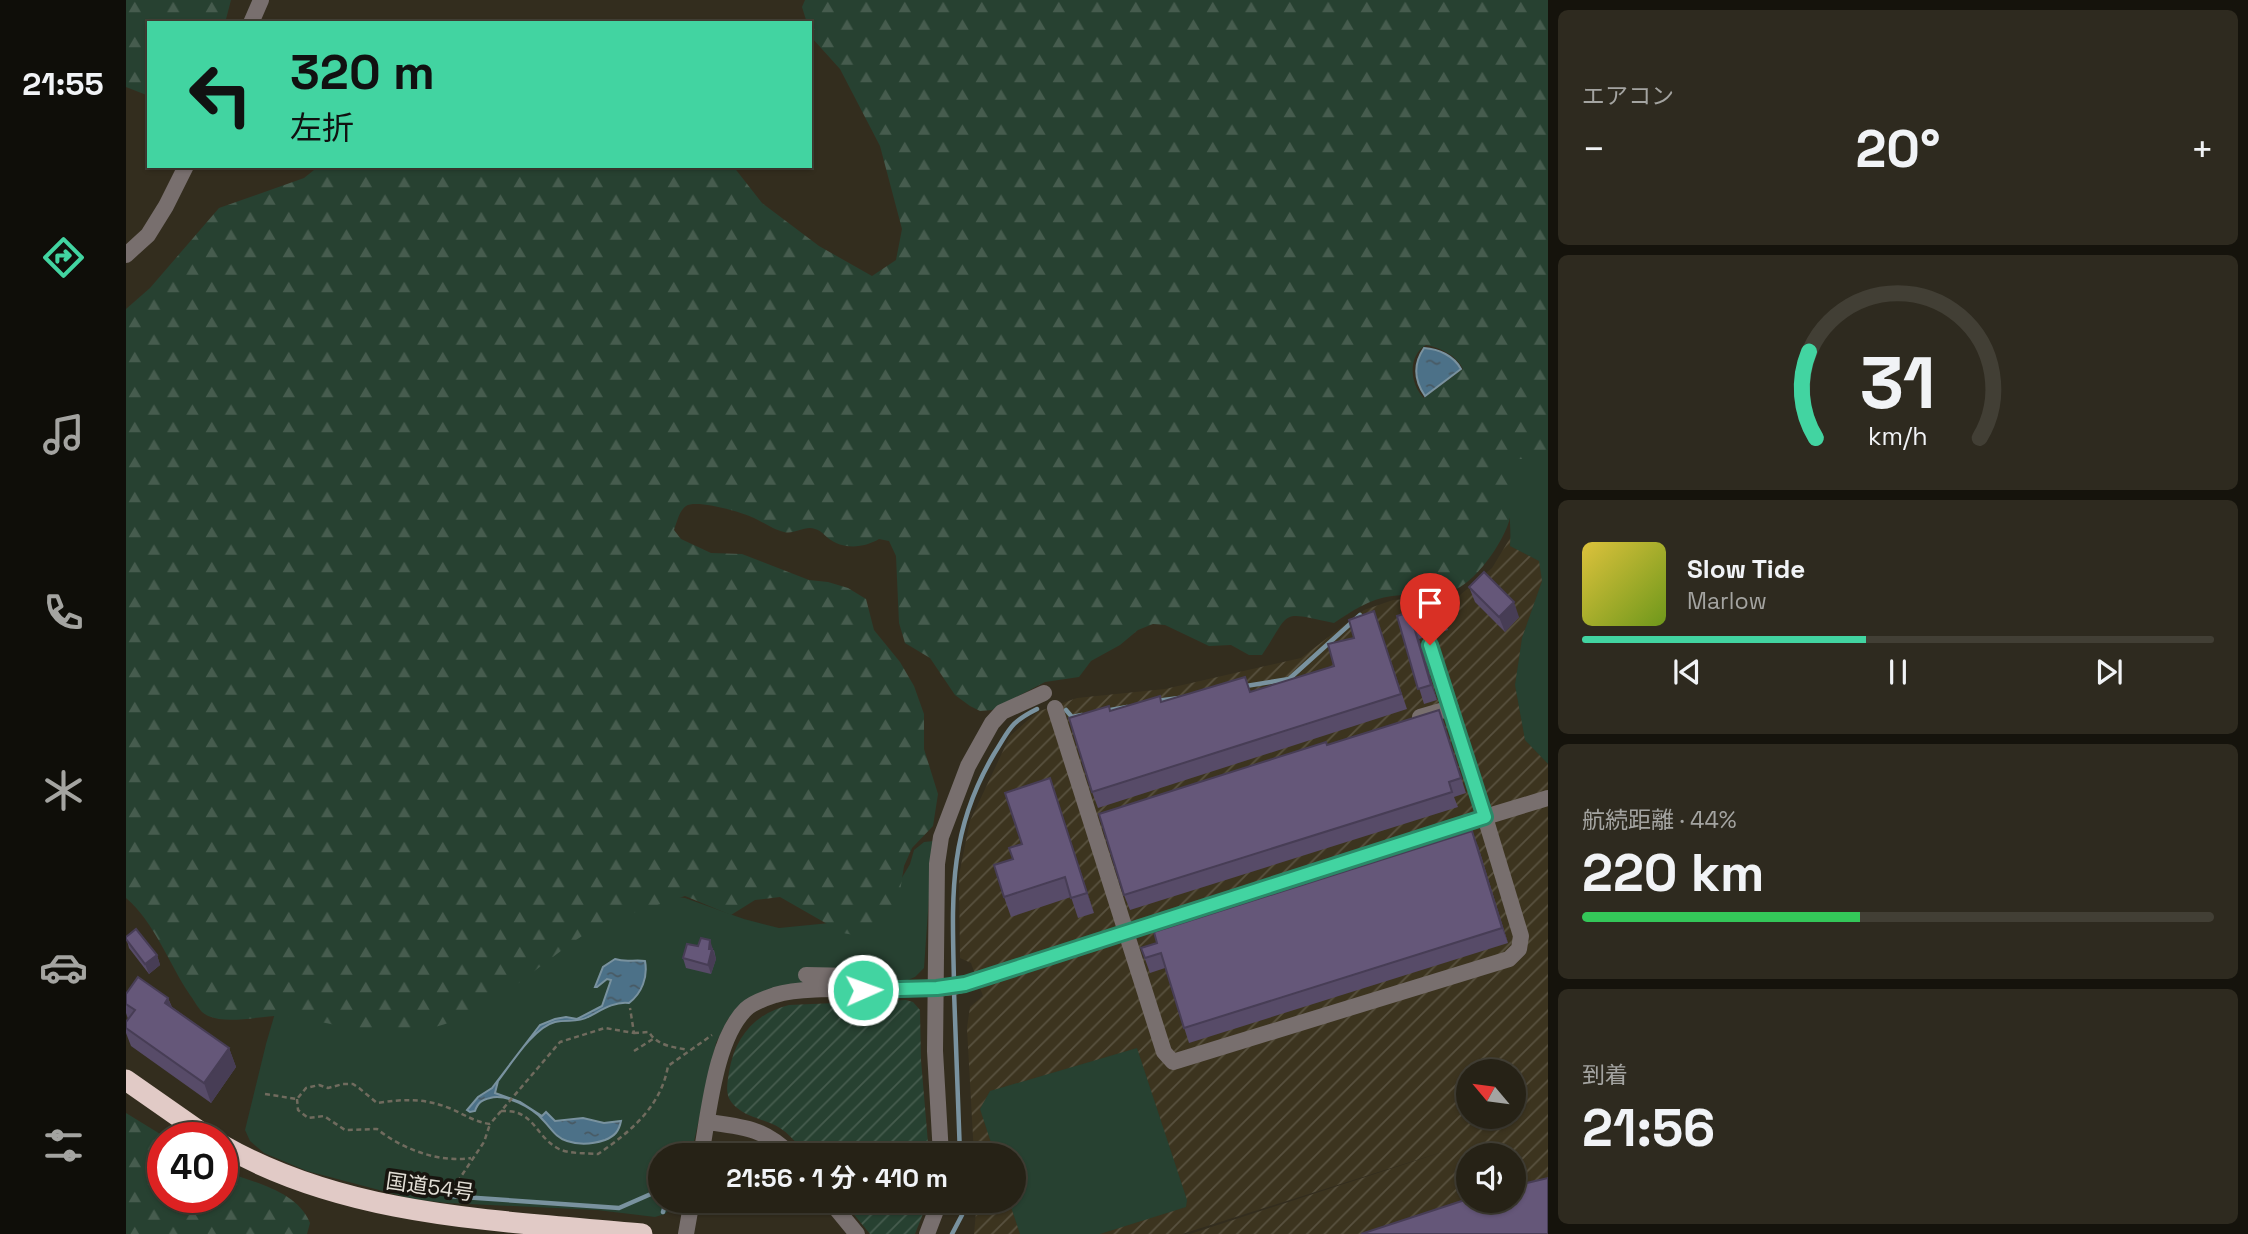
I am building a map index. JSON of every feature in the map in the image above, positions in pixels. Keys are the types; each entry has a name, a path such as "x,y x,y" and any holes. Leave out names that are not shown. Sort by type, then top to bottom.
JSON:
{"highway":[{"path":"126,1080 186,1122"},
{"name":"国道54号","path":"238,1152 313,1185 379,1205 458,1216 642,1234"}],"street":[{"path":"252,21 261,0"},
{"path":"126,255 148,235 185,168"},
{"path":"1055,708 1098,819 1126,932 1164,1052 1170,1060 1176,1062 1509,959 1520,949 1521,936 1430,645"},
{"path":"940,1143 935,1051 937,864 941,838 968,766 992,723 1002,712 1044,693"},
{"path":"1411,720 1451,708"},
{"path":"704,1143 728,1032 747,1007 776,995 810,991 937,988 965,984 1548,799"},
{"path":"806,975 855,976 861,978 863,990"},
{"path":"708,1122 757,1130 777,1143"},
{"path":"686,1234 690,1213"},
{"path":"840,1213 857,1234"},
{"path":"927,1234 935,1213"}],"path":[{"path":"630,1008 634,1033"},
{"path":"448,1196 484,1142 490,1124 560,1042 604,1028 634,1033 649,1032 653,1039 663,1044 689,1050"},
{"path":"501,1111 523,1113 547,1139 563,1151 598,1154 629,1131 650,1110 666,1082 668,1066 718,1031"},
{"path":"634,1051 653,1039"},
{"path":"471,1158 443,1157 422,1152 398,1144 377,1129 345,1130 324,1116 308,1118 298,1110 297,1099 306,1088 353,1084 377,1103 415,1099 447,1108 475,1122 490,1124"},
{"path":"265,1094 297,1099"}],"shaded area":[{"path":"1548,519 1548,1234 1190,1234 1456,1148 1456,1213 1526,1213 1526,1143 1456,1143 1456,1148 1182,1234 974,1234 976,1213 1026,1213 1026,1143 973,1143 967,1028 970,1007 983,996 971,963 960,958 959,875 970,821 1010,736 1037,712 1077,698 1165,689 1301,658 1364,610 1393,600 1460,595 1492,568 1515,530"}],"green space":[{"path":"126,0 231,0 226,21 147,21 147,95 126,87"},
{"path":"805,0 1548,0 1548,467 1525,459 1511,459 1507,464 1511,506 1505,532 1483,567 1456,589 1376,600 1334,623 1295,616 1288,618 1262,655 1249,655 1231,645 1209,646 1165,625 1153,624 1138,630 1120,645 1091,661 1079,677 1045,682 992,710 980,711 955,695 930,658 905,643 899,623 896,556 889,541 879,539 860,546 847,546 834,542 815,529 784,532 748,515 730,510 699,504 686,506 674,530 681,539 711,553 742,554 809,580 848,588 866,599 874,630 900,662 914,686 924,714 924,749 938,794 933,826 912,848 904,866 897,911 891,923 875,935 859,936 843,933 780,897 755,900 731,915 685,896 601,926 576,940 485,1006 444,1024 422,1030 370,1031 286,1016 231,1020 210,1017 202,1012 145,919 126,898 126,309 150,288 219,208 304,178 316,168 735,168 762,203 819,246 872,276 896,260 902,229 880,146 840,69 812,38 812,21 806,21 802,7","holes":["1426,345 1452,356 1463,369 1424,398 1413,378 1413,363"]},
{"path":"1514,456 1548,464 1548,764 1525,740 1515,685 1522,638 1542,581 1539,561 1510,546 1507,460"},
{"path":"933,841 924,968 908,980 792,985 741,1005 728,1019 716,1043 694,1143 648,1143 648,1213 665,1214 655,1217 597,1210 413,1199 307,1171 264,1153 250,1141 245,1130 282,989 595,886 685,898 779,928 870,919 891,896 910,864 914,850 924,842"},
{"path":"906,1000 913,1002 920,1010 928,1143 796,1143 781,1129 736,1107 727,1091 732,1059 741,1038 766,1014 789,1005"},
{"path":"1137,1048 1187,1200 1186,1207 1100,1234 1020,1234 1013,1213 1026,1213 1026,1143 991,1143 980,1109 990,1091"},
{"path":"126,1113 147,1126 147,1213 238,1213 238,1176 285,1195 304,1212 310,1223 307,1234 126,1234"},
{"path":"853,1213 923,1213 915,1234 870,1234"}],"water":[{"path":"1424,348 1446,354 1461,369 1425,396 1416,372"},
{"path":"615,959 645,961 643,984 629,1003 613,1005 584,1019 547,1025 531,1038 517,1055 540,1025 566,1017 577,1019 602,1006 611,980 607,979 595,987 603,967"},
{"path":"515,1058 498,1081 495,1093 520,1102 542,1116 546,1112 555,1121 583,1118 604,1123 621,1121 616,1133 596,1142 563,1140 533,1111 503,1098 485,1100 479,1103 475,1111 467,1110 478,1097 492,1088"}],"building":[{"path":"1484,572 1514,602 1499,617 1469,587"},
{"path":"1439,603 1443,615 1413,624 1431,685 1418,689 1397,616"},
{"path":"1374,611 1401,694 1092,792 1069,718 1109,706 1110,711 1160,696 1161,702 1245,677 1250,692 1334,666 1328,644 1354,638 1349,620"},
{"path":"1439,710 1461,778 1449,782 1452,792 1124,895 1099,814 1326,742 1327,745"},
{"path":"1050,778 1087,893 1071,898 1065,877 1004,897 994,865 1013,859 1009,848 1022,844 1005,793"},
{"path":"1472,831 1502,928 1184,1028 1161,953 1145,958 1141,948 1157,943 1154,932"},
{"path":"136,929 157,955 145,964 126,939"},
{"path":"701,938 710,940 709,949 712,949 708,965 683,958 687,944 698,946"},
{"path":"138,977 168,998 165,1003 229,1048 204,1083 126,1028 126,1022 135,1010 126,1004 126,994"},
{"path":"1548,1178 1548,1234 1361,1234 1456,1203 1456,1213 1526,1213 1526,1183"}],"waterway":[{"path":"1246,686 1289,679 1360,615"},
{"path":"1156,701 1179,698"},
{"path":"1105,711 1127,707"},
{"path":"954,982 956,865 968,810 979,783 1007,732 1021,718 1037,709"},
{"path":"1066,710 1072,717 1082,715"},
{"path":"954,991 960,1143"},
{"path":"448,1196 619,1208 648,1195"},
{"path":"952,1234 962,1213"}],"route":[{"path":"863,990 937,988 965,984 1485,817 1430,645"}]}
